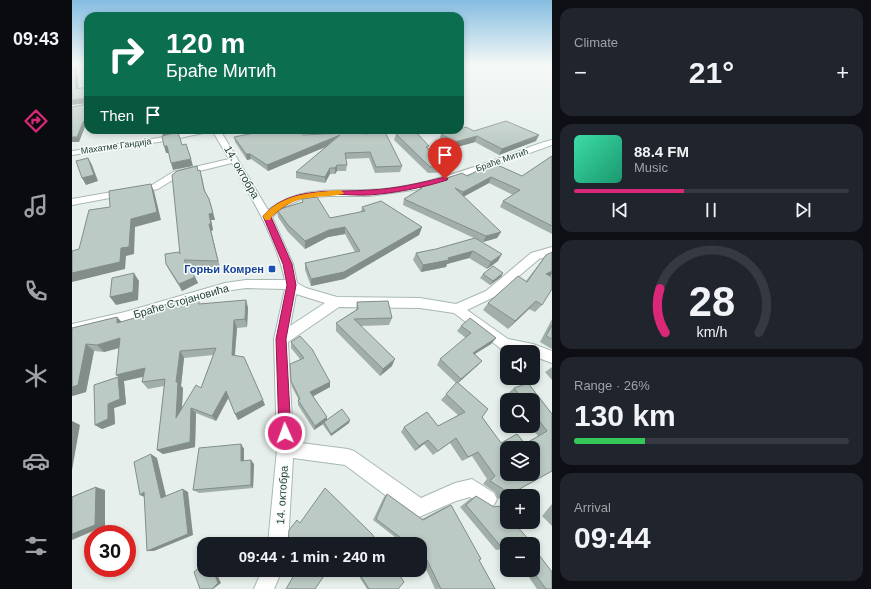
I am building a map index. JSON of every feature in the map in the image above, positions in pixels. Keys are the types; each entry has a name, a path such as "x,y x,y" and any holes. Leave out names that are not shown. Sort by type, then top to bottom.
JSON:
{"street":[{"name":"Махатме Гандија","path":"72,153 189,134"},
{"name":"14. октобра","path":"219,134 267,216 287,264 292,285 281,339 285,448 279,537"},
{"name":"Браће Митић","path":"267,216 281,205 301,196 328,193 369,192 416,187 466,172 552,142"},
{"path":"72,202 155,187 176,174 235,160"},
{"path":"457,309 490,294 535,256 552,251"},
{"name":"Браће Стојановића","path":"72,330 125,317 225,287 246,284 292,285"},
{"path":"292,285 302,292 338,302 420,303 457,309 505,344 534,350 552,357"},
{"path":"281,339 338,302"},
{"path":"285,448 348,457 419,508 455,492 472,488 488,499"},
{"path":"264,589 269,577"}],"shaded area":[{"path":"77,91 84,91 84,105"}],"building":[{"path":"72,91 84,91 84,98 72,100"},
{"path":"84,105 84,122 77,137 72,137 72,107"},
{"path":"506,121 539,135 502,149 477,136 455,142 441,134 464,134 464,128 466,127 474,131"},
{"path":"179,134 182,145 186,144 191,159 171,163 167,146 164,146 162,136"},
{"path":"249,134 386,134 402,166 376,167 370,152 345,153 347,165 337,165 335,168 330,168 325,177 296,172 340,135 267,165 250,154 246,154 234,137"},
{"path":"396,134 418,134 429,146 426,147 448,166 430,167"},
{"path":"552,156 552,226 503,201 520,190 491,177 463,192 455,188 501,232 486,236 404,199 422,188 420,187 462,173 467,176 493,163 522,176"},
{"path":"88,158 94,175 82,178 76,161"},
{"path":"197,166 198,171 200,170 204,190 209,199 213,213 209,214 211,224 209,224 218,261 184,260 195,277 179,284 166,264 165,254 179,252 180,254 172,175 177,171"},
{"path":"151,184 157,212 131,219 129,247 121,248 120,262 72,273 72,251 79,249 89,210 110,207 109,191"},
{"path":"317,197 330,218 365,211 362,207 381,201 422,227 344,272 311,279 305,263 360,251 345,227 329,230 305,241 288,225 277,210 303,202 302,199"},
{"path":"475,238 502,254 491,262 473,251 448,258 449,260 423,265 416,253 436,249"},
{"path":"552,252 552,271 546,274 552,277 552,289 542,305 536,301 515,321 488,303 518,276 527,282 546,255"},
{"path":"493,266 503,273 493,281 483,274"},
{"path":"134,273 133,292 110,297 112,278"},
{"path":"199,299 199,304 246,300 245,319 234,320 232,355 244,357 263,400 235,414 226,391 212,416 191,408 190,442 157,450 165,379 142,382 145,368 116,375 120,338 97,345 86,344 78,385 72,387 72,328 117,317 117,323 145,315 146,308","holes":["216,348 201,388 196,385 176,418 178,382 176,382 180,351"]},
{"path":"388,301 392,318 354,319 395,359 383,369 336,323 358,309 357,302"},
{"path":"470,318 496,338 473,353 482,361 461,379 440,359 471,333 461,326"},
{"path":"552,325 552,339 546,336"},
{"path":"300,336 312,349 330,382 310,392 327,417 315,426 298,400 300,399 291,381 290,364 304,358 291,342"},
{"path":"118,377 120,399 108,404 108,419 95,425 94,385"},
{"path":"457,382 488,409 482,417 500,442 500,481 534,481 520,489 503,489 490,481 495,476 478,452 468,457 456,438 438,451 428,440 419,446 404,427 427,412 438,426 465,412 446,394"},
{"path":"522,385 530,385 536,393 518,393 514,388"},
{"path":"540,398 552,414 552,471 540,478 540,441 530,441 547,431 540,422"},
{"path":"342,409 350,420 331,434 324,422"},
{"path":"517,434 523,441 505,441"},
{"path":"241,444 241,461 251,460 251,485 193,490 199,448"},
{"path":"151,454 161,498 183,489 188,534 147,551 144,492 140,495 134,462"},
{"path":"96,487 95,525 84,525 84,529 72,534 72,497"},
{"path":"325,488 374,537 288,537 289,530 297,520 300,523"},
{"path":"387,494 423,520 451,505 481,559 479,560 495,589 441,589 427,560 427,537 400,537 376,519"},
{"path":"476,496 494,507 499,506 500,529 519,529 527,537 500,537 500,545 466,505"},
{"path":"540,556 552,572 552,589 546,589 537,577 540,577"},
{"path":"197,569 197,577 216,577 218,583 212,589 200,589 194,572"},
{"path":"293,577 323,577 315,589 286,589"},
{"path":"361,577 401,577 404,582 398,589 369,589"}],"slow traffic":[{"path":"268,218 267,216 275,209 292,199 306,195 340,193"}],"place":[{"name":"Горњи Комрен","path":"272,269"}],"route":[{"path":"285,433 281,339 292,285 287,264 267,216 281,205 301,196 400,189 416,187 445,179"}]}
